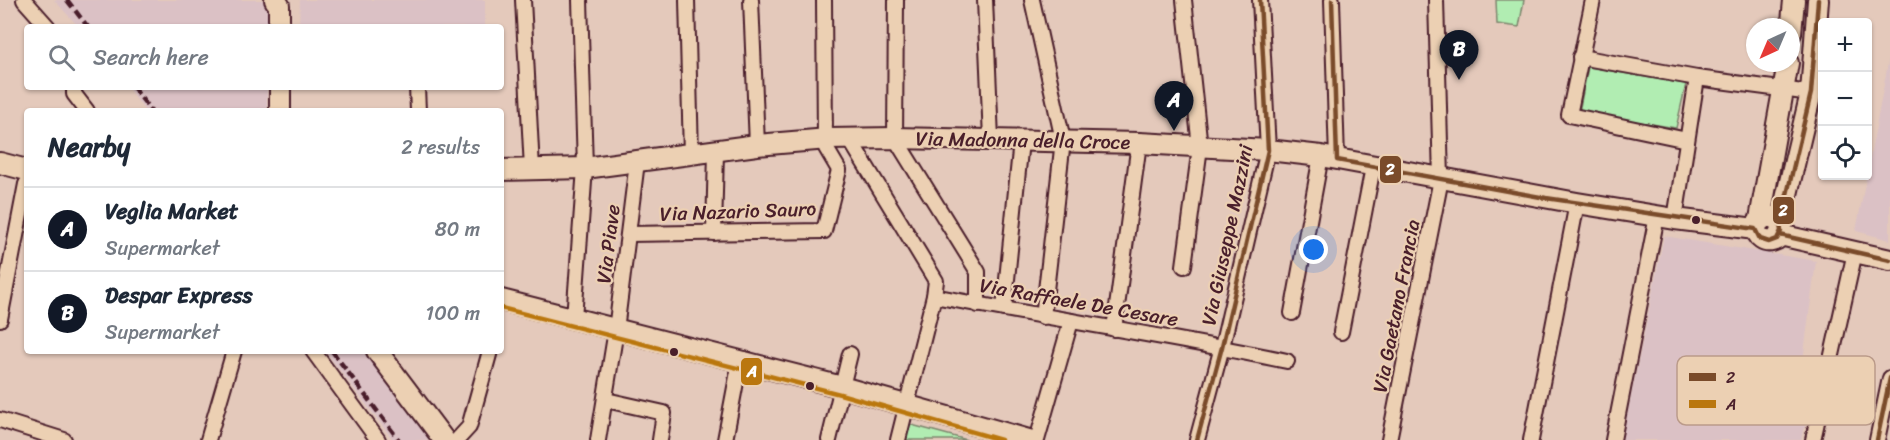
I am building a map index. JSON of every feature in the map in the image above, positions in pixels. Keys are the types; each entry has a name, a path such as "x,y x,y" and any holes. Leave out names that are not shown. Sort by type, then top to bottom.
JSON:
{"street":[{"path":"24,0 45,24"},
{"path":"523,0 532,169"},
{"path":"574,318 585,168 580,0"},
{"path":"687,0 691,155"},
{"path":"751,0 757,145"},
{"path":"824,0 826,139"},
{"path":"897,0 896,138 978,272 978,305"},
{"path":"986,0 991,139"},
{"path":"1032,0 1063,140 1043,317"},
{"path":"1184,0 1200,147 1184,266"},
{"name":"Via Giuseppe Mazzini","path":"1197,440 1222,347 1268,150 1260,0"},
{"path":"1292,313 1329,158 1332,0"},
{"name":"Via Gaetano Francia","path":"1389,440 1441,179 1436,0"},
{"path":"1593,0 1569,115 1687,140"},
{"path":"1792,18 1794,0"},
{"path":"1780,229 1810,93 1818,0"},
{"path":"278,2 279,24"},
{"path":"1580,57 1697,78 1810,93"},
{"path":"1758,224 1787,72"},
{"path":"1613,440 1666,217 1687,140 1697,78"},
{"path":"74,90 74,94 85,108"},
{"path":"280,90 280,108"},
{"path":"417,90 418,108"},
{"path":"849,138 936,281 898,440"},
{"name":"Via Madonna della Croce","path":"504,170 585,168 757,145 849,138 1063,140 1268,150 1329,158 1666,217 1758,224 1773,217 1780,229 1890,261"},
{"name":"Via Nazario Sauro","path":"629,234 824,231 839,170 826,148 826,139"},
{"path":"1004,309 1021,141"},
{"path":"1114,329 1139,143"},
{"path":"714,233 716,152"},
{"name":"Via Piave","path":"598,440 616,330 637,162"},
{"path":"0,163 24,169"},
{"path":"1341,332 1373,167"},
{"path":"0,319 24,194"},
{"path":"1531,440 1576,202"},
{"path":"1832,356 1855,252"},
{"name":"Via Raffaele De Cesare","path":"934,296 1222,347 1287,361"},
{"path":"504,304 574,318 842,387 1029,440"},
{"path":"1037,440 1071,321"},
{"path":"208,440 233,354"},
{"path":"315,354 378,440"},
{"path":"379,354 444,440"},
{"path":"457,440 469,427 489,354"},
{"path":"829,440 850,354"},
{"path":"725,440 740,361"},
{"path":"1876,440 1890,378"},
{"path":"606,400 664,412 660,440"},
{"path":"0,420 64,440"},
{"path":"1813,440 1816,425"}],"shaded area":[{"path":"54,0 266,0 269,8 269,24 76,24"},
{"path":"300,0 485,0 485,24 299,24"},
{"path":"1890,53 1890,240 1856,231 1866,180 1872,180 1872,147"},
{"path":"129,90 267,90 267,108 143,108"},
{"path":"1664,236 1816,261 1804,356 1677,356 1677,425 1806,425 1801,440 1622,440"},
{"path":"327,354 369,354 435,440 393,440"}],"green space":[{"path":"1496,0 1524,0 1519,27 1497,24"},
{"path":"1588,67 1686,84 1676,128 1579,112"},
{"path":"908,424 967,440 904,440"}],"railway":[{"path":"67,0 86,24"},
{"path":"135,90 149,108"},
{"path":"334,354 399,440"}],"transit line":[{"name":"2","path":"1197,440 1222,347 1268,150 1260,0"},
{"name":"2","path":"1332,0 1337,160 1546,198 1755,229 1760,239 1769,242 1777,239 1781,231 1780,224 1811,93 1818,0"},
{"name":"2","path":"1780,235 1890,260"},
{"name":"A","path":"504,309 840,394 1001,440"},
{"name":"2","path":"1877,440 1890,378"}],"place":[{"name":"Despar Express","path":"1459,80"},
{"name":"Veglia Market","path":"1174,131"}]}
